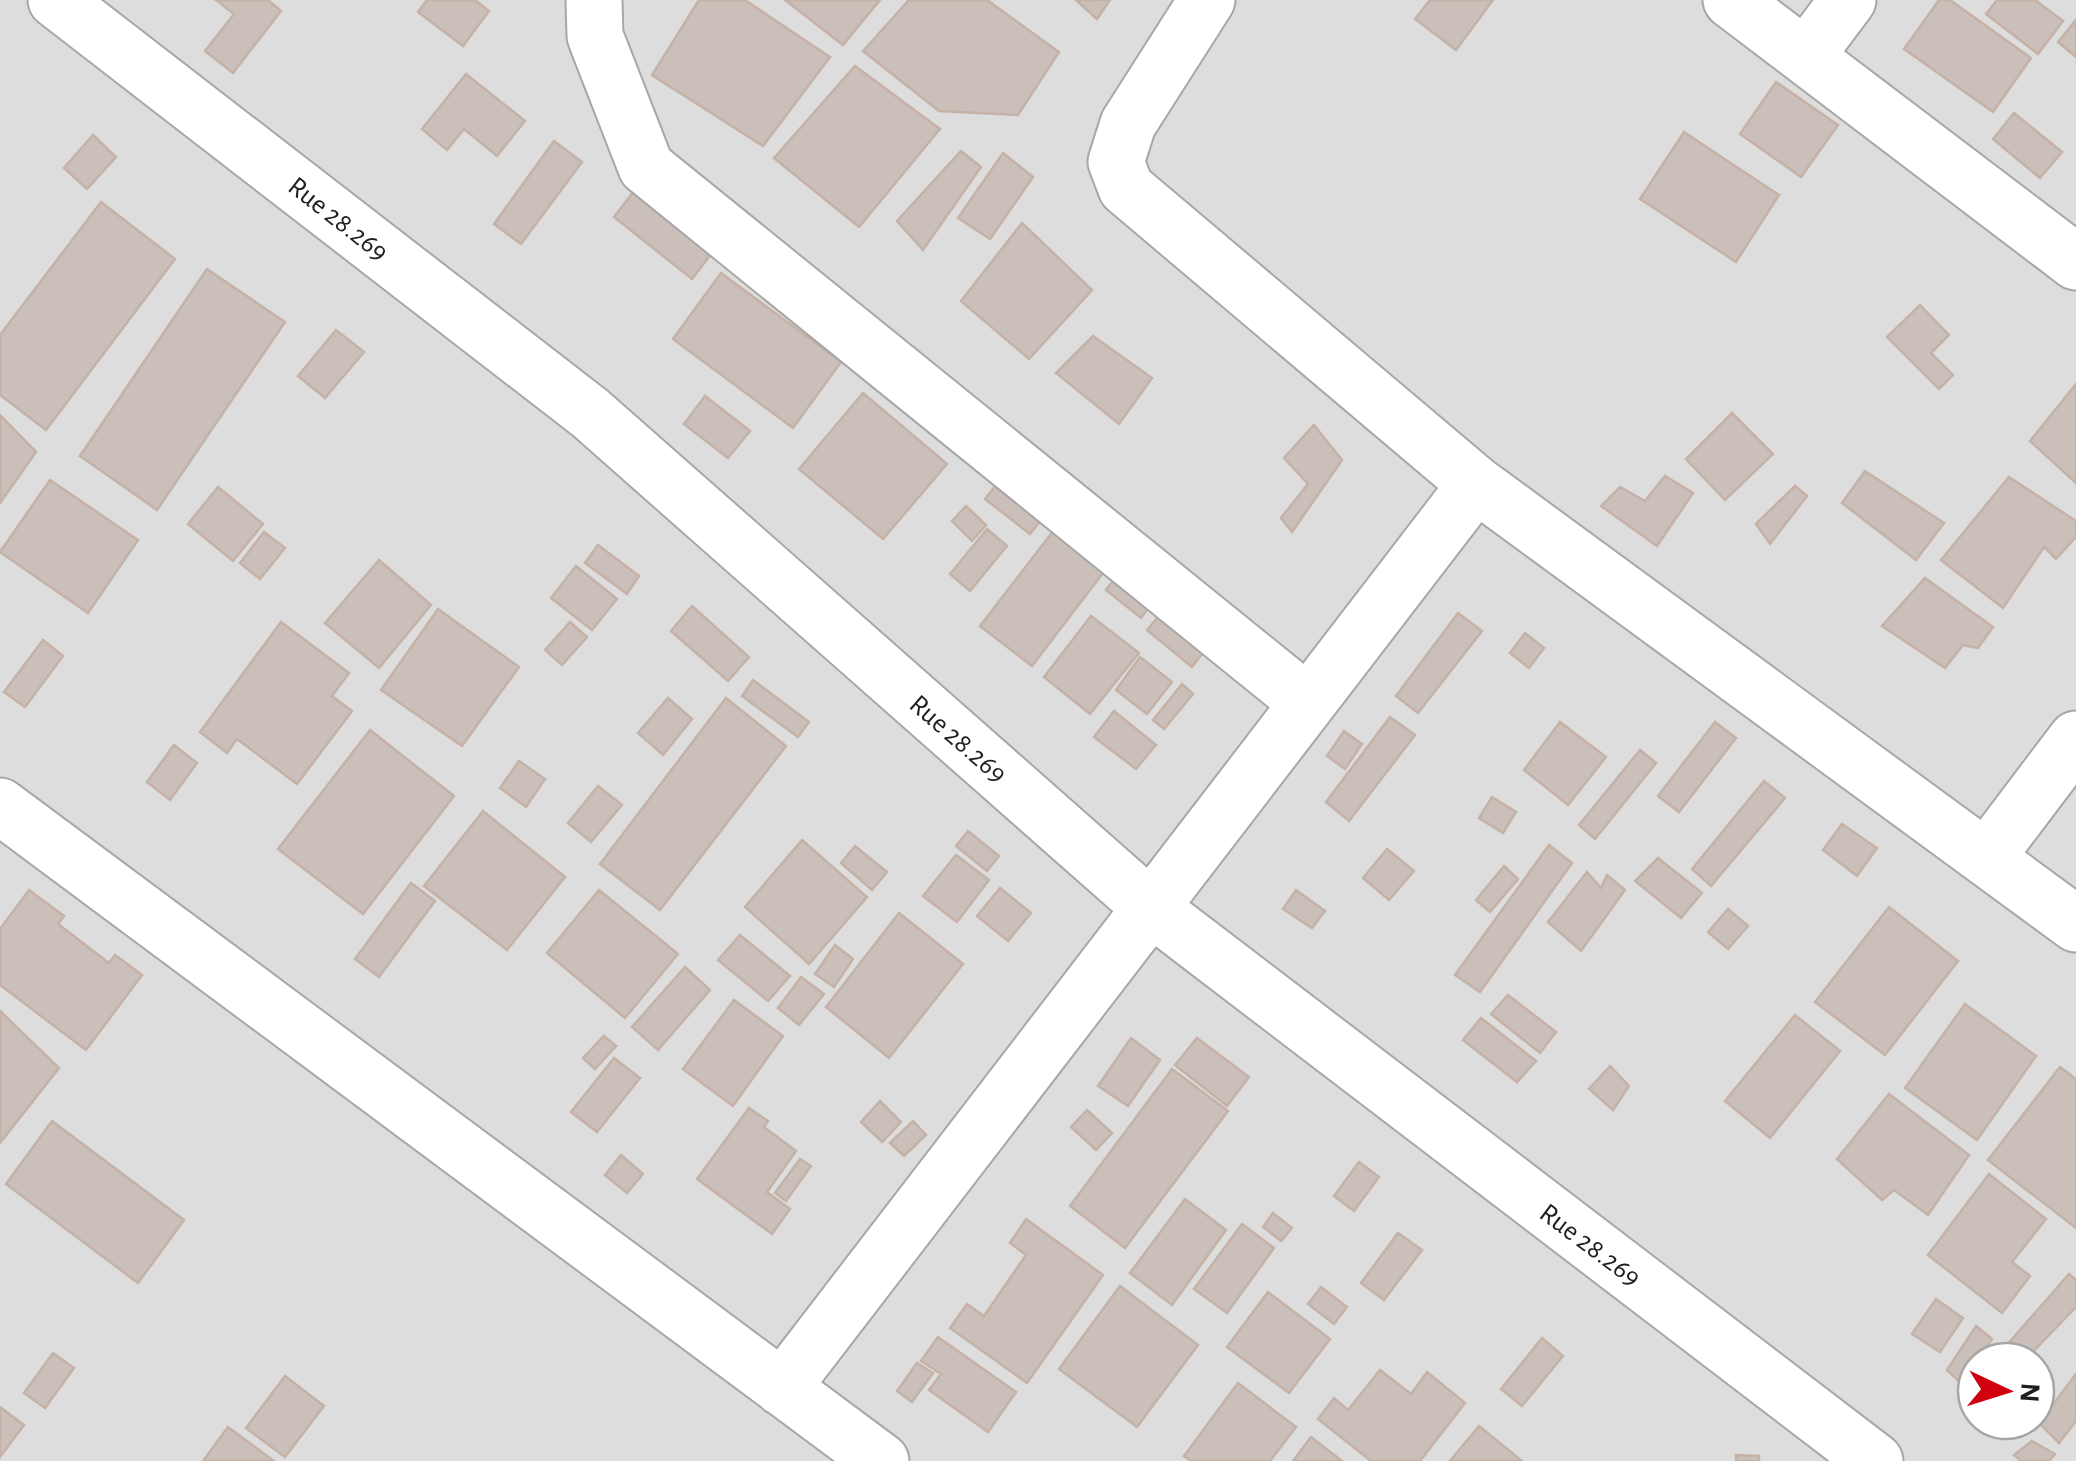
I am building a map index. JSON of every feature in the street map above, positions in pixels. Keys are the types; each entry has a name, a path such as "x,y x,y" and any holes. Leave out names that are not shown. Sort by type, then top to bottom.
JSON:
{"street":[{"name":"Rue 28.269","path":"56,0 590,413 1151,908 1816,1444 1875,1461"},
{"path":"594,0 595,36 646,167 1308,703"},
{"path":"1207,0 1128,124 1116,162 1126,188 1476,484 2076,924"},
{"path":"1730,0 2076,262"},
{"path":"1806,56 1848,0"},
{"path":"782,1388 1476,484"},
{"path":"1986,858 2076,739"},
{"path":"0,806 881,1461"}],"shaded area":[{"path":"0,0 2076,0 2076,1461 0,1461"}],"building":[{"path":"216,0 268,0 281,11 233,73 205,51 234,14"},
{"path":"427,0 475,0 489,11 463,46 418,12"},
{"path":"699,0 745,0 830,57 763,146 652,75"},
{"path":"785,0 880,0 843,45"},
{"path":"909,0 987,0 1059,52 1018,115 939,111 863,51"},
{"path":"1076,0 1110,0 1097,19"},
{"path":"1430,0 1493,0 1456,50 1415,19"},
{"path":"1939,0 1950,0 2031,58 1993,112 1904,49"},
{"path":"1997,0 2035,0 2063,21 2038,54 1986,14"},
{"path":"2076,20 2076,57 2058,42"},
{"path":"855,66 940,129 859,227 774,158"},
{"path":"466,74 525,121 497,156 464,129 447,150 422,129"},
{"path":"1776,82 1838,125 1801,177 1740,134"},
{"path":"2014,113 2062,152 2040,178 1993,139"},
{"path":"1684,132 1779,195 1736,262 1640,199"},
{"path":"93,135 116,157 87,189 64,168"},
{"path":"554,141 582,162 521,244 494,224"},
{"path":"961,151 981,167 923,250 897,221"},
{"path":"1003,153 1033,177 990,239 958,218"},
{"path":"634,191 712,253 692,279 614,217"},
{"path":"101,202 175,259 46,430 0,395 0,335"},
{"path":"1022,223 1092,290 1029,359 961,301"},
{"path":"207,269 285,322 157,510 80,456"},
{"path":"721,273 841,362 793,428 673,339"},
{"path":"1920,305 1949,335 1931,353 1953,375 1939,389 1887,337"},
{"path":"336,330 364,352 325,398 298,376"},
{"path":"1093,336 1152,378 1119,424 1056,373"},
{"path":"2076,384 2076,483 2030,441"},
{"path":"863,393 947,464 883,539 799,469"},
{"path":"705,396 750,431 728,458 684,424"},
{"path":"1732,413 1773,454 1725,500 1686,459"},
{"path":"0,415 36,452 0,503"},
{"path":"1314,425 1342,460 1292,532 1281,518 1308,484 1284,458"},
{"path":"1865,471 1944,523 1916,560 1842,503"},
{"path":"1004,475 1049,510 1030,534 985,499"},
{"path":"1665,476 1693,493 1657,546 1601,506 1620,487 1645,501"},
{"path":"2009,477 2076,521 2076,537 2056,559 2044,547 2003,608 1941,560"},
{"path":"50,480 138,540 88,613 0,552"},
{"path":"1795,486 1807,496 1770,544 1756,524"},
{"path":"218,487 263,524 233,561 188,524"},
{"path":"966,506 986,525 972,541 952,521"},
{"path":"987,529 1007,546 970,591 950,574"},
{"path":"1054,530 1106,569 1032,666 980,626"},
{"path":"264,532 285,548 260,579 240,563"},
{"path":"598,545 639,576 627,594 585,563"},
{"path":"379,560 431,605 379,668 325,623"},
{"path":"576,566 617,599 592,630 551,598"},
{"path":"1123,567 1158,595 1141,618 1106,590"},
{"path":"1925,578 1993,627 1978,648 1963,645 1945,668 1882,626"},
{"path":"1170,603 1214,638 1192,667 1147,630"},
{"path":"692,606 749,657 728,681 671,631"},
{"path":"438,609 519,667 462,746 381,690"},
{"path":"1458,613 1482,631 1418,713 1396,696"},
{"path":"1091,616 1139,653 1090,714 1044,677"},
{"path":"281,622 349,673 332,696 352,711 297,784 237,739 227,753 200,732"},
{"path":"570,622 587,637 562,665 545,650"},
{"path":"1525,633 1544,648 1529,668 1510,653"},
{"path":"43,640 63,656 25,707 4,692"},
{"path":"1140,657 1172,682 1147,714 1116,690"},
{"path":"753,680 809,722 798,737 742,696"},
{"path":"1182,684 1193,694 1164,729 1153,720"},
{"path":"668,698 692,719 663,755 638,733"},
{"path":"726,698 786,746 660,910 600,864"},
{"path":"1114,711 1156,745 1136,769 1094,737"},
{"path":"1390,717 1415,735 1349,821 1326,802"},
{"path":"1560,722 1606,757 1568,805 1524,770"},
{"path":"1715,722 1736,738 1679,812 1658,796"},
{"path":"370,730 454,796 363,914 278,849"},
{"path":"1344,731 1362,744 1345,769 1327,756"},
{"path":"174,745 197,763 170,800 147,782"},
{"path":"1640,750 1656,763 1595,839 1579,825"},
{"path":"519,761 545,779 526,807 500,788"},
{"path":"1764,781 1785,798 1711,886 1692,869"},
{"path":"598,786 622,805 591,842 568,823"},
{"path":"1492,797 1516,812 1503,833 1479,818"},
{"path":"483,811 565,877 507,950 424,886"},
{"path":"1842,824 1877,848 1857,876 1823,850"},
{"path":"968,831 999,856 987,871 956,846"},
{"path":"802,840 867,897 809,964 745,907"},
{"path":"1549,845 1572,863 1480,992 1455,975"},
{"path":"855,846 887,872 872,890 841,863"},
{"path":"1387,849 1414,871 1389,900 1363,878"},
{"path":"956,855 989,880 957,922 923,896"},
{"path":"1658,858 1702,893 1681,918 1635,881"},
{"path":"1504,866 1518,879 1490,912 1476,900"},
{"path":"1587,872 1601,888 1607,875 1625,890 1581,951 1548,922"},
{"path":"411,883 435,901 379,977 355,959"},
{"path":"1000,888 1031,913 1008,941 977,916"},
{"path":"29,890 64,916 58,924 109,963 115,955 142,975 86,1050 0,985 0,929"},
{"path":"599,890 678,954 625,1018 547,953"},
{"path":"1296,890 1325,911 1312,928 1283,909"},
{"path":"1889,907 1958,961 1885,1055 1815,1002"},
{"path":"1728,909 1748,926 1728,949 1708,932"},
{"path":"899,913 963,964 889,1058 826,1007"},
{"path":"740,935 790,976 768,1001 718,960"},
{"path":"835,945 853,959 834,987 815,974"},
{"path":"685,967 710,990 658,1050 632,1027"},
{"path":"801,977 824,994 799,1025 778,1008"},
{"path":"1508,995 1556,1032 1540,1053 1491,1014"},
{"path":"734,1000 783,1036 733,1106 683,1069"},
{"path":"1965,1004 2036,1056 1977,1140 1905,1088"},
{"path":"0,1011 59,1068 0,1143"},
{"path":"1795,1015 1840,1051 1770,1138 1725,1101"},
{"path":"1481,1018 1536,1061 1517,1082 1463,1040"},
{"path":"604,1036 616,1046 595,1069 583,1058"},
{"path":"1131,1038 1160,1060 1128,1106 1098,1086"},
{"path":"1197,1038 1249,1077 1227,1106 1175,1065"},
{"path":"614,1058 640,1078 597,1132 571,1112"},
{"path":"1610,1066 1629,1086 1613,1110 1589,1089"},
{"path":"2060,1067 2076,1079 2076,1228 1988,1160"},
{"path":"1172,1069 1228,1111 1125,1248 1070,1206"},
{"path":"1889,1094 1969,1155 1928,1215 1894,1190 1882,1200 1837,1159"},
{"path":"880,1101 901,1122 882,1142 861,1122"},
{"path":"749,1108 768,1121 764,1127 796,1151 767,1192 790,1209 772,1234 697,1179"},
{"path":"1087,1110 1112,1133 1096,1150 1071,1127"},
{"path":"52,1121 184,1220 138,1283 6,1184"},
{"path":"913,1121 926,1135 904,1156 890,1143"},
{"path":"621,1155 643,1174 627,1193 605,1175"},
{"path":"800,1159 811,1166 786,1201 775,1193"},
{"path":"1359,1162 1379,1177 1354,1211 1334,1196"},
{"path":"1989,1174 2046,1219 2012,1262 2030,1276 2002,1313 1928,1255"},
{"path":"1185,1199 1226,1230 1172,1305 1130,1273"},
{"path":"1273,1213 1292,1228 1281,1241 1263,1227"},
{"path":"1026,1219 1103,1275 1027,1383 950,1328 967,1304 984,1316 1026,1255 1010,1243"},
{"path":"1242,1224 1274,1248 1227,1313 1194,1289"},
{"path":"1398,1233 1422,1250 1384,1300 1361,1283"},
{"path":"2069,1274 2076,1280 2076,1307 2043,1341 2010,1341"},
{"path":"1120,1286 1198,1345 1137,1427 1059,1369"},
{"path":"1321,1287 1347,1307 1334,1324 1308,1304"},
{"path":"1268,1292 1330,1339 1289,1393 1227,1347"},
{"path":"1936,1299 1963,1318 1940,1352 1912,1334"},
{"path":"1976,1326 1992,1339 1991,1341 1966,1341"},
{"path":"938,1337 1016,1392 988,1432 929,1390 941,1374 921,1361"},
{"path":"1542,1338 1563,1356 1522,1406 1501,1389"},
{"path":"53,1353 74,1368 45,1408 24,1393"},
{"path":"1956,1356 1956,1378 1947,1370"},
{"path":"917,1363 933,1373 912,1402 897,1391"},
{"path":"1380,1370 1411,1394 1427,1372 1465,1403 1420,1461 1371,1461 1318,1419 1334,1398 1348,1410"},
{"path":"2076,1374 2076,1421 2059,1443 2056,1440 2056,1400"},
{"path":"285,1376 324,1406 285,1457 246,1428"},
{"path":"1238,1383 1296,1427 1270,1461 1191,1461 1184,1456"},
{"path":"0,1407 24,1425 0,1457"},
{"path":"1479,1426 1522,1461 1450,1461"},
{"path":"228,1427 274,1461 203,1461"},
{"path":"1311,1437 1342,1461 1293,1461"},
{"path":"2032,1441 2055,1454 2049,1461 2021,1461 2014,1455"},
{"path":"1736,1455 1759,1456 1759,1461 1736,1461"}]}
